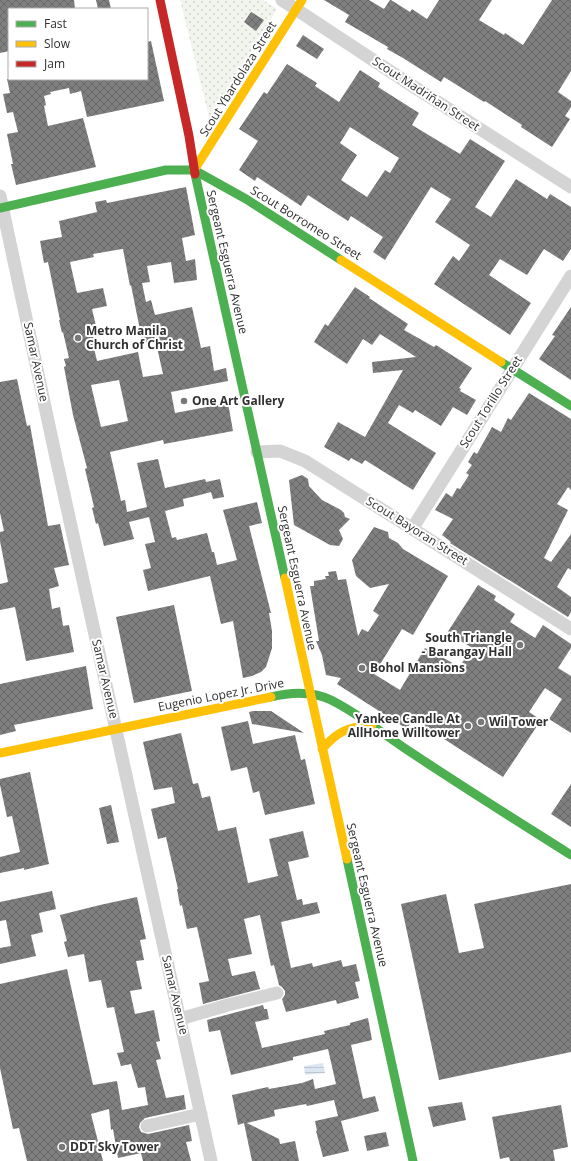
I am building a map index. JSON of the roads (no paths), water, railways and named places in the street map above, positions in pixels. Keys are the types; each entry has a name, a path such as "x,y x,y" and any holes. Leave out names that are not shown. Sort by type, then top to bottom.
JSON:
{"street":[{"name":"Sergeant Esguerra Avenue","path":"160,0 189,136 194,170 268,496 413,1161"},
{"name":"Scout Madriñan Street","path":"282,0 299,4 411,85 571,187"},
{"name":"Scout Ybardolaza Street","path":"194,170 299,4"},
{"name":"Scout Borromeo Street","path":"1,204 166,170 194,170 271,214 571,406"},
{"name":"Samar Avenue","path":"1,204 211,1161"},
{"name":"Scout Torillo Street","path":"412,529 571,276"},
{"name":"Scout Bayoran Street","path":"257,452 280,451 305,461 571,629"},
{"name":"Eugenio Lopez Jr. Drive","path":"0,753 288,693 310,694 330,700 372,725 413,754 571,854"},
{"path":"322,749 339,731 353,727 372,725"},
{"path":"180,1019 228,1005 278,994"},
{"path":"147,1126 201,1114"}],"place":[{"name":"Metro Manila Church of Christ","path":"78,338"},
{"name":"One Art Gallery","path":"184,401"},
{"name":"South Triangle - Barangay Hall","path":"520,645"},
{"name":"Bohol Mansions","path":"362,668"},
{"name":"Wil Tower","path":"481,722"},
{"name":"Yankee Candle At AllHome Willtower","path":"468,726"},
{"name":"DDT Sky Tower","path":"62,1147"}]}
